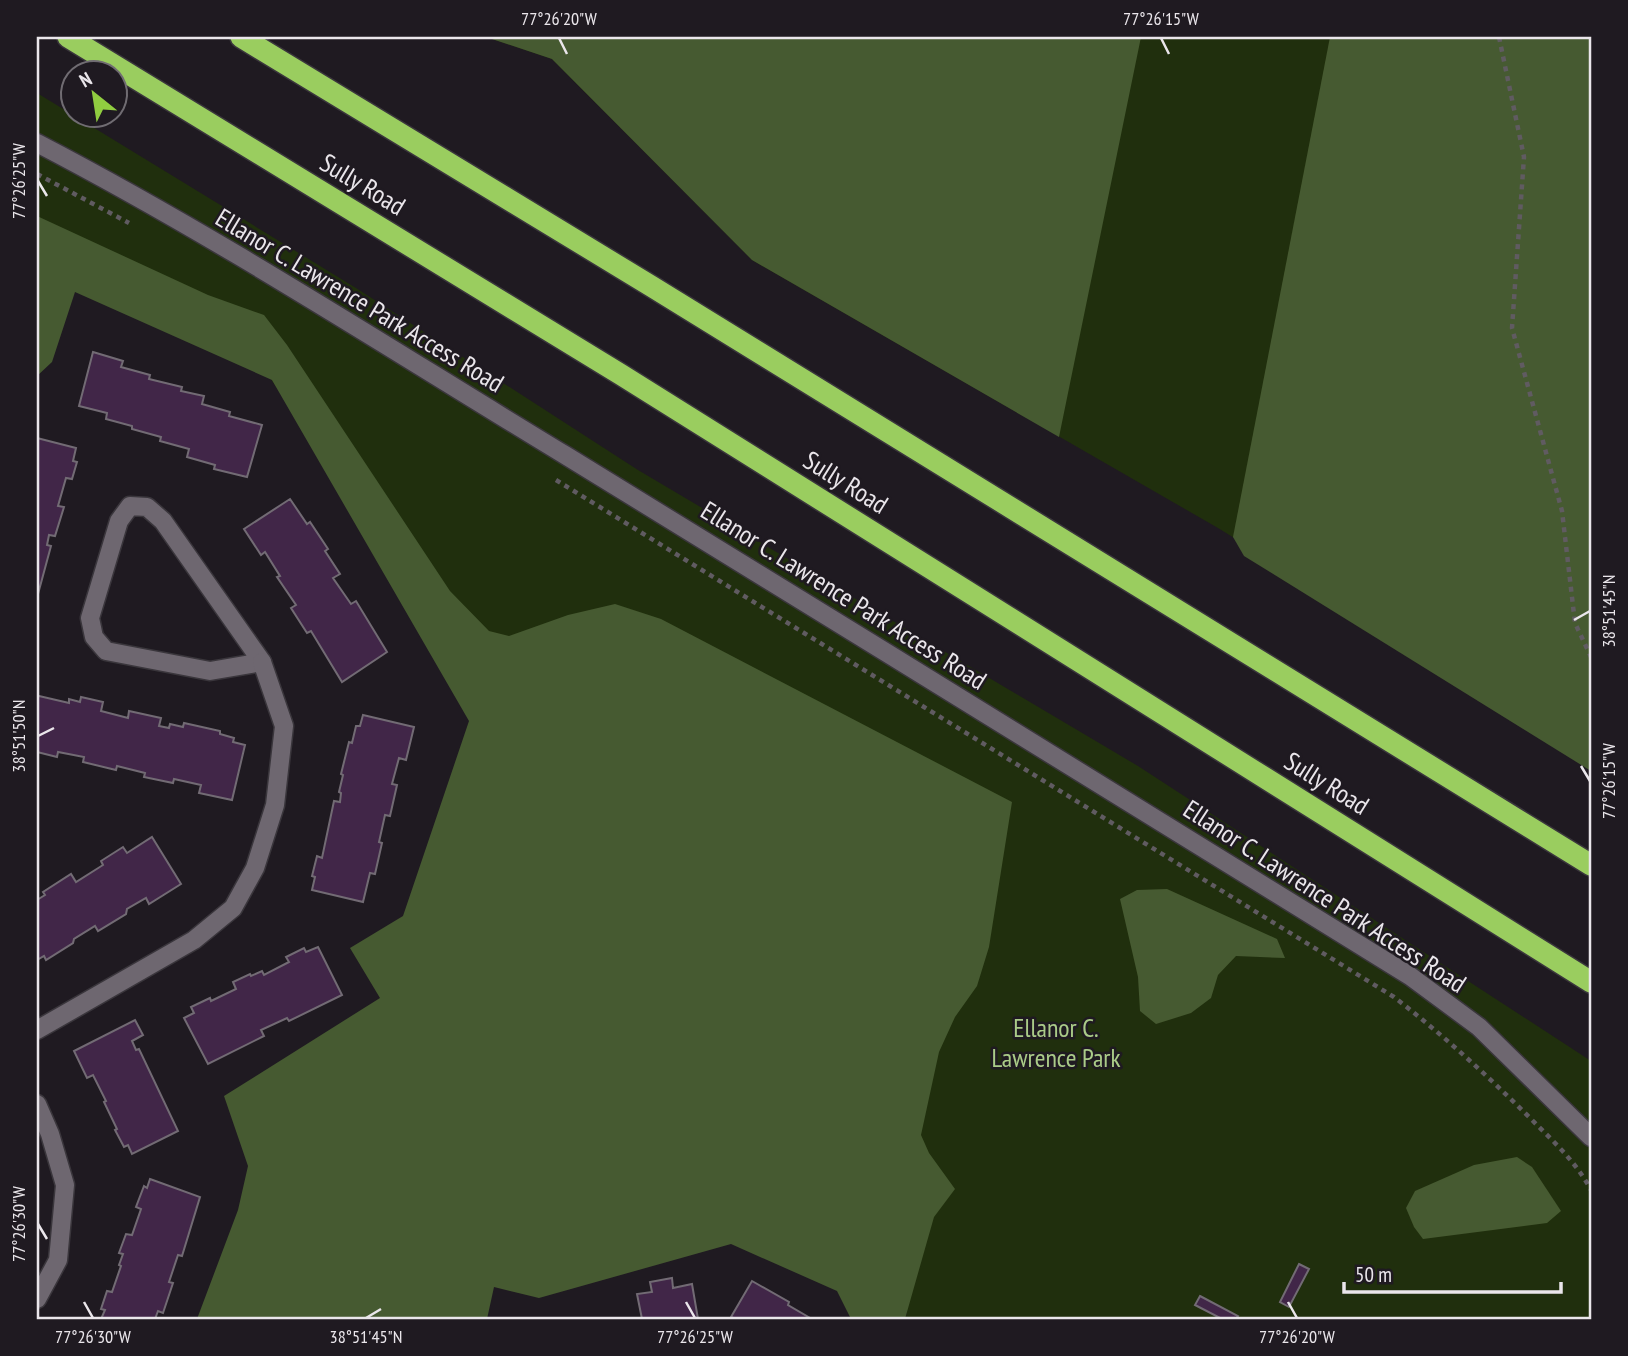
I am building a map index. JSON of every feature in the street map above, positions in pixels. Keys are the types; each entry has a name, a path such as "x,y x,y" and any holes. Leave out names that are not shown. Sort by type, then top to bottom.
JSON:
{"highway":[{"name":"Sully Road","path":"68,37 632,381 1591,982"},
{"path":"241,37 651,286 1591,865"}],"street":[{"name":"Ellanor C. Lawrence Park Access Road","path":"37,143 110,181 231,251 840,623 1410,976 1479,1027 1591,1137"},
{"path":"37,1030 194,940 233,908 255,868 275,805 284,726 262,662 163,521 147,507 130,506 119,521 90,618 94,638 106,651 209,671 262,662"},
{"path":"37,1104 50,1134 65,1185 58,1260 37,1299"}],"path":[{"path":"1499,37 1524,157 1512,328 1562,511 1575,623 1591,657"},
{"path":"37,174 134,225"},
{"path":"548,475 1394,997 1452,1042 1514,1102 1579,1168 1591,1190"}],"green space":[{"path":"486,37 1591,37 1591,758 1218,528 752,260 552,59"},
{"path":"486,37 1141,37 1059,437 752,260 552,59"},
{"path":"1330,37 1591,37 1591,771 1244,556 1233,537"},
{"name":"Ellanor C. Lawrence Park","path":"37,93 60,107 60,130 98,130 356,288 638,470 1138,766 1591,1061 1591,1319 905,1319 907,1313 245,341 37,281"},
{"path":"37,216 208,295 264,315 287,345 450,591 489,631 509,636 568,615 615,604 661,619 1012,802 989,947 977,986 955,1017 939,1052 921,1135 929,1153 955,1189 934,1217 905,1319 851,1319 837,1291 731,1244 539,1298 494,1287 487,1319 197,1319 238,1210 248,1166 224,1096 380,998 350,948 403,916 469,721 272,380 75,292 52,362 37,376"},
{"path":"1167,889 1277,939 1285,958 1236,956 1218,975 1211,998 1191,1013 1156,1024 1140,1011 1138,977 1120,899 1137,890"},
{"path":"1517,1157 1532,1167 1561,1211 1547,1223 1423,1239 1414,1227 1406,1208 1415,1191 1474,1165"}],"building":[{"path":"93,352 123,361 121,367 150,375 149,379 182,387 181,391 204,396 202,404 230,412 229,416 262,425 247,477 214,469 215,465 187,457 189,449 160,441 161,437 106,419 107,413 79,406"},
{"path":"37,438 76,448 73,461 77,462 72,479 66,478 58,506 64,507 55,536 49,535 47,545 51,546 38,594"},
{"path":"290,499 328,549 325,551 340,574 333,578 351,604 356,601 387,652 342,682 311,631 307,633 291,608 296,605 277,577 280,576 265,552 261,555 244,529"},
{"path":"39,696 69,703 69,699 80,702 81,697 103,702 101,711 128,718 129,711 161,718 159,726 169,728 170,724 183,727 184,723 220,731 220,734 234,738 233,742 245,745 232,800 199,793 201,785 174,779 173,783 144,777 145,773 117,766 116,770 83,762 84,757 58,752 57,757 37,752"},
{"path":"363,715 414,727 406,760 399,758 392,784 397,785 390,816 385,815 375,874 370,873 363,902 312,890 315,877 312,876 317,856 322,858 334,801 340,802 341,774 349,742 352,743 356,726 360,726"},
{"path":"152,837 181,884 149,904 146,898 98,931 95,926 46,960 44,956 37,960 37,900 45,895 43,892 71,874 76,882 103,865 101,861 123,847 127,853"},
{"path":"318,947 342,995 289,1021 287,1018 261,1030 264,1036 208,1064 184,1018 194,1013 191,1007 236,989 233,982 250,974 251,976 262,971 264,975 289,962 286,957 304,948 306,952"},
{"path":"135,1020 143,1035 132,1041 136,1050 139,1049 178,1131 132,1154 128,1145 124,1147 115,1130 117,1129 104,1102 106,1101 93,1075 87,1078 74,1051"},
{"path":"150,1179 200,1197 182,1256 178,1255 169,1282 173,1283 163,1313 158,1311 155,1319 101,1319 107,1291 112,1292 121,1266 119,1265 123,1254 119,1253 126,1234 132,1235 141,1209 136,1207 144,1186 147,1188"},
{"path":"1299,1264 1309,1269 1289,1307 1280,1302"},
{"path":"672,1278 673,1288 692,1284 698,1319 642,1319 637,1294 652,1292 650,1282"},
{"path":"752,1281 789,1302 788,1305 810,1318 731,1317"},
{"path":"1200,1296 1238,1316 1236,1319 1222,1319 1195,1305"}]}
